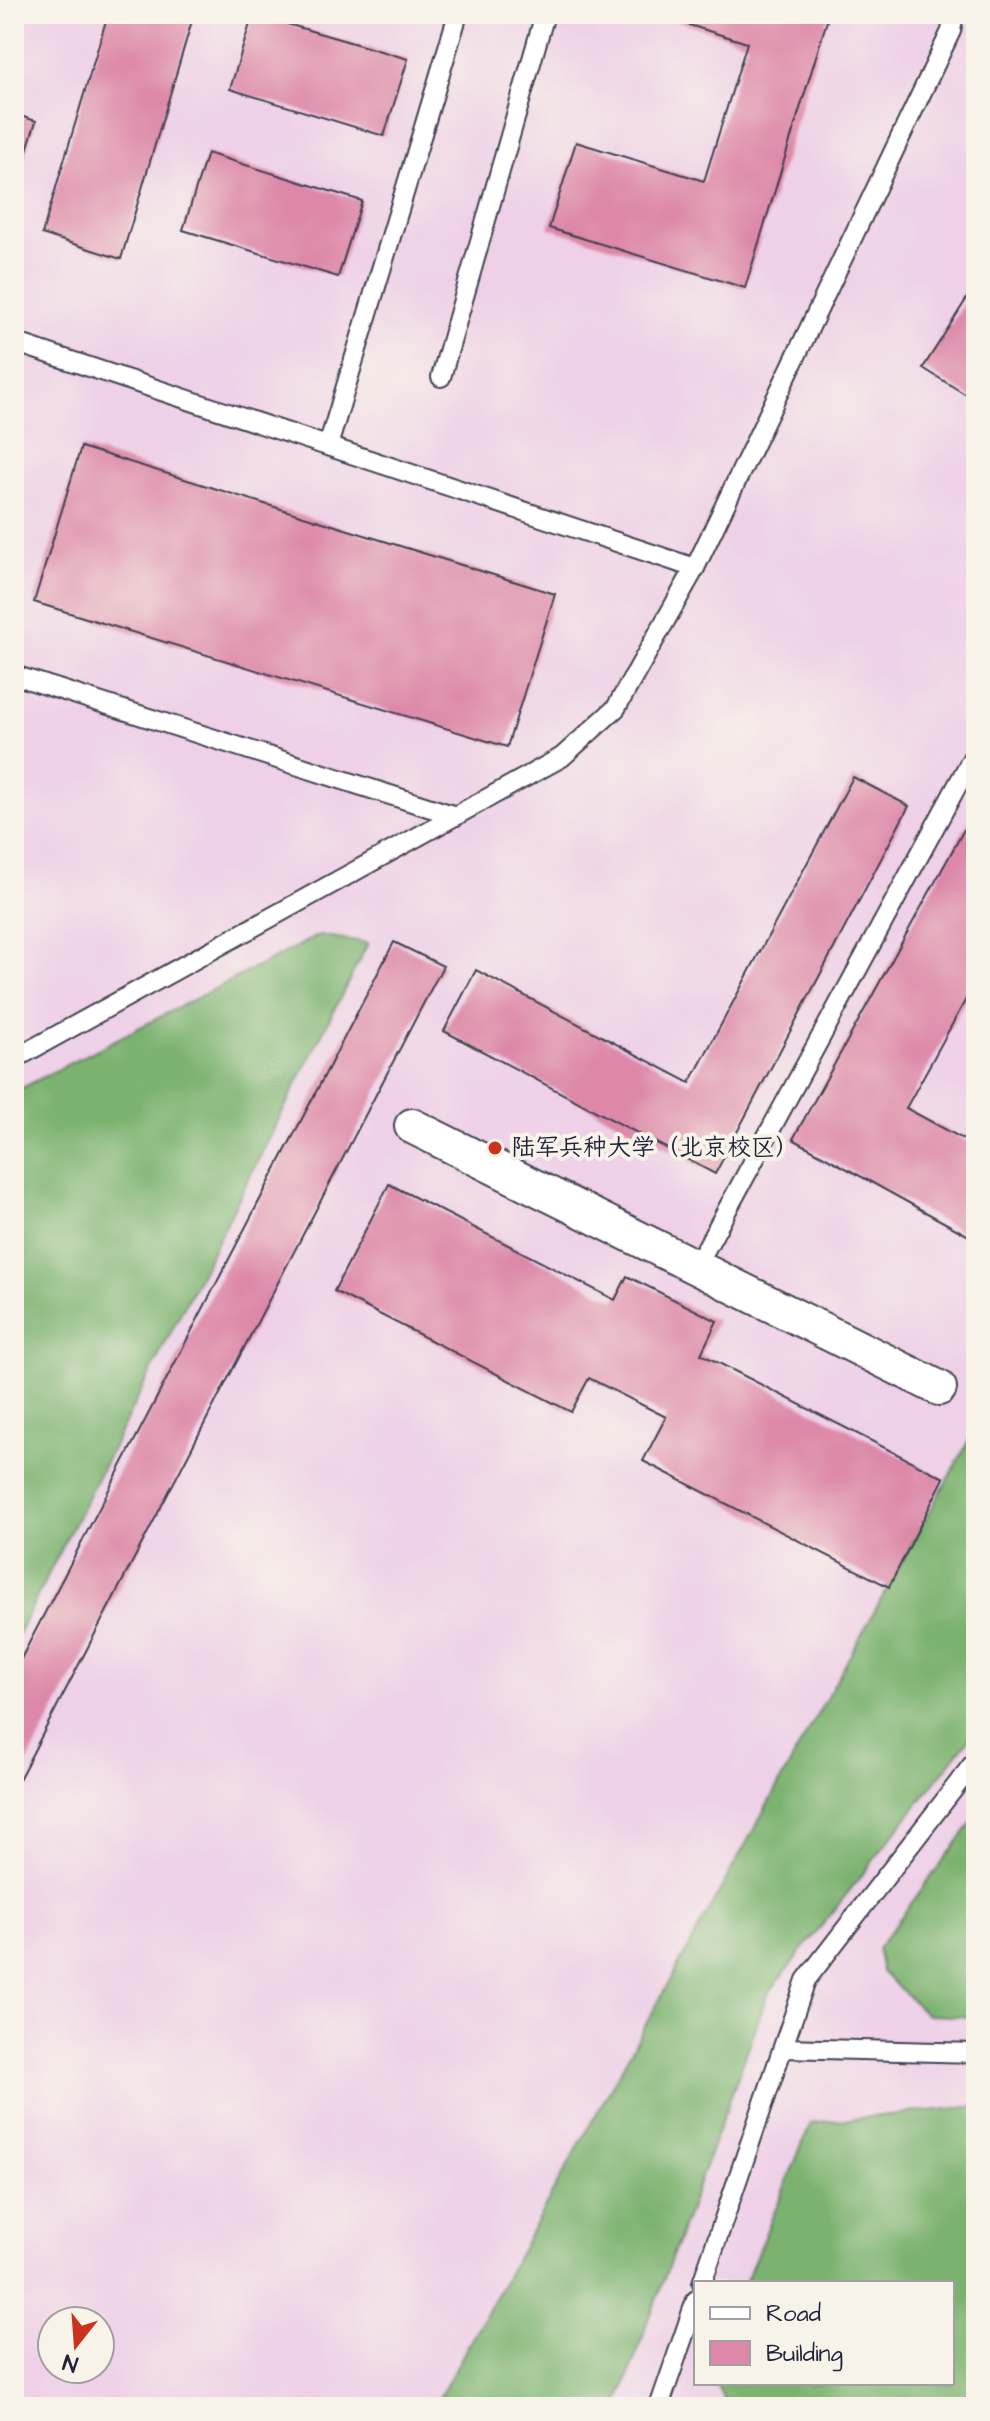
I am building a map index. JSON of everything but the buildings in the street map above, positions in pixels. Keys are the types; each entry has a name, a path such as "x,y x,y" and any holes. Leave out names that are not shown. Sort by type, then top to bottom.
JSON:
{"street":[{"path":"412,1126 939,1388"}],"lane":[{"path":"328,446 458,14"},
{"path":"441,377 545,14"},
{"path":"14,1059 562,757 616,708 695,568 951,31 954,14"},
{"path":"14,342 695,568"},
{"path":"14,675 456,816"},
{"path":"696,1267 976,751"},
{"path":"703,2281 806,1980 976,1760"},
{"path":"783,2048 976,2053"},
{"path":"659,2407 694,2306"}],"shaded area":[{"name":"陆军兵种大学（北京校区）","path":"14,14 976,14 976,2407 14,2407"}],"green space":[{"path":"319,935 368,943 14,1642 14,1092"},
{"path":"976,1428 976,1730 768,1994 617,2407 434,2407"},
{"path":"976,1817 976,2017 927,2015 882,1972 877,1949"},
{"path":"976,2106 976,2407 728,2407 716,2385 954,2385 954,2281 746,2281 811,2123"}],"place":[{"name":"陆军兵种大学（北京校区）","path":"495,1148"}]}
